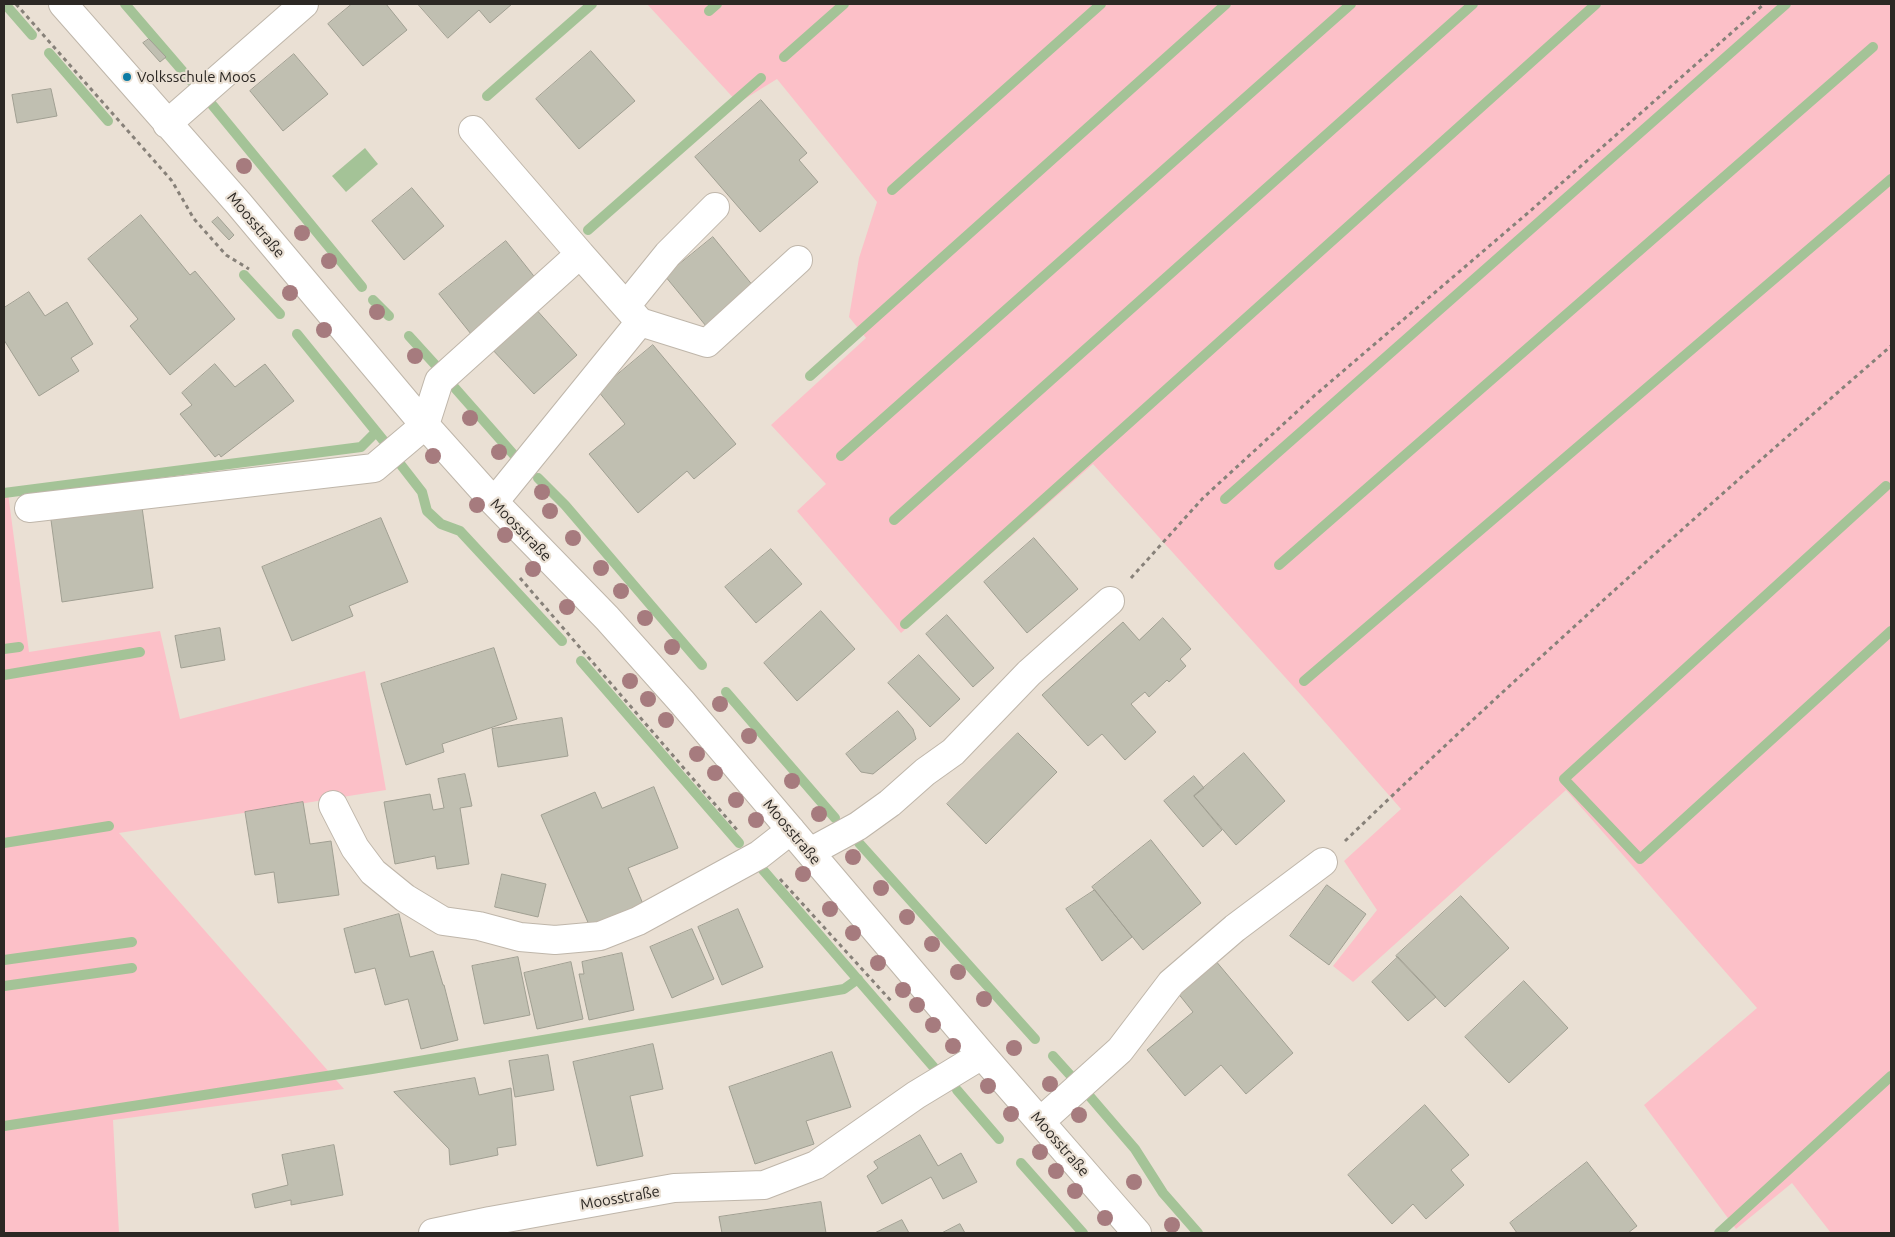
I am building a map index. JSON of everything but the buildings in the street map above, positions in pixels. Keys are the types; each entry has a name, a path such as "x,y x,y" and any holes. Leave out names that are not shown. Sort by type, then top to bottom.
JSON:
{"street":[{"name":"Moosstraße","path":"63,4 239,204 425,425 494,502 613,625 682,702 982,1055 1137,1233"},
{"path":"167,124 304,4"},
{"path":"473,130 633,314 707,344 798,260"},
{"path":"494,502 633,314 668,254 715,207"},
{"path":"29,508 374,468 425,425 439,381 580,254"},
{"path":"810,852 858,826 890,803 925,772 952,752 1029,673 1110,601"},
{"path":"333,805 354,848 372,872 406,898 443,921 479,926 520,937 555,940 600,936 638,921 759,855 791,830"},
{"path":"1041,1121 1120,1050 1171,983 1235,928 1323,862"},
{"name":"Moosstraße","path":"433,1233 674,1188 764,1185 816,1165 916,1095 982,1055"}],"path":[{"path":"16,4 172,181 194,219 226,255 251,270"},
{"path":"1110,601 1203,498 1307,402 1536,206 1764,4"},
{"path":"1323,862 1450,739 1560,639 1709,505 1891,346"},
{"path":"519,577 759,855 896,1007"}],"shaded area":[{"path":"647,4 1891,4 1891,1233 1831,1233 1792,1183 1736,1229 1644,1105 1757,1008 1566,790 1353,982 1333,966 1377,910 1344,861 1401,809 1093,464 901,633 797,511 826,484 771,425 866,338 849,317 859,258 877,202 777,79 738,103"},
{"path":"365,148 378,164 346,192 332,176"},
{"path":"8,493 29,652 160,631 180,719 365,671 386,790 119,833 344,1089 113,1120 119,1233 4,1233 4,494"}],"waterway":[{"path":"5,4 32,35"},
{"path":"125,4 192,82"},
{"path":"487,96 592,4"},
{"path":"709,11 717,4"},
{"path":"784,57 844,4"},
{"path":"892,190 1101,4"},
{"path":"810,376 1226,4"},
{"path":"841,456 1351,4"},
{"path":"894,520 1473,4"},
{"path":"905,624 1596,4"},
{"path":"1225,499 1786,4"},
{"path":"1279,565 1873,47"},
{"path":"49,53 108,121"},
{"path":"588,230 761,78"},
{"path":"209,101 362,287"},
{"path":"1304,681 1891,179"},
{"path":"244,275 280,314"},
{"path":"373,300 389,316"},
{"path":"297,334 383,440"},
{"path":"409,336 439,369"},
{"path":"454,387 514,455"},
{"path":"4,493 361,447 376,432"},
{"path":"401,465 422,492 427,511 441,524 460,531 562,641"},
{"path":"538,478 565,505 702,665"},
{"path":"1886,486 1564,779 1640,859 1891,631"},
{"path":"4,649 19,647"},
{"path":"4,675 140,652"},
{"path":"581,661 739,843"},
{"path":"726,692 835,818"},
{"path":"4,843 109,826"},
{"path":"859,843 1035,1039"},
{"path":"763,870 937,1071"},
{"path":"4,960 132,942"},
{"path":"4,986 132,968"},
{"path":"4,1126 372,1069 844,989 858,979"},
{"path":"1053,1056 1071,1076"},
{"path":"1719,1233 1891,1076"},
{"path":"957,1090 999,1139"},
{"path":"1086,1092 1135,1149 1163,1193 1198,1233"},
{"path":"1021,1163 1083,1233"}],"place":[{"name":"Volksschule Moos","path":"127,77"}]}
